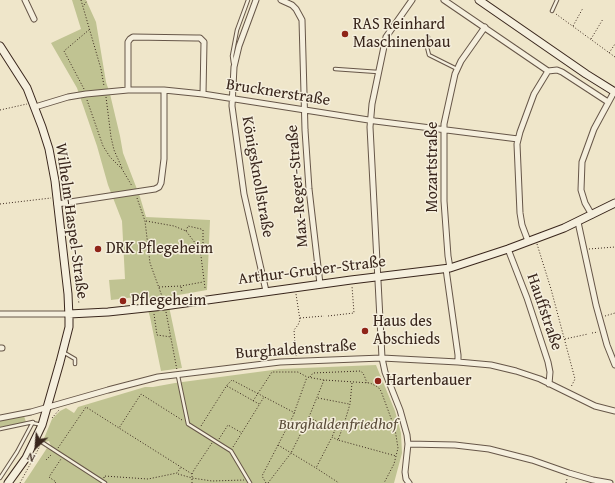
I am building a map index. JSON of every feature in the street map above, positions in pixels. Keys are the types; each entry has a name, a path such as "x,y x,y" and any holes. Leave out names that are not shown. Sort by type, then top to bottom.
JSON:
{"street":[{"path":"25,0 34,19"},
{"name":"Königsknollstraße","path":"256,0 239,46 234,67 232,99 233,117 244,194 266,291"},
{"name":"Max-Reger-Straße","path":"281,0 292,5 302,20 309,189 320,284"},
{"path":"410,483 406,479 405,472 408,444 407,435 400,410 385,372 382,358 370,160 370,120 386,37 412,0"},
{"path":"444,0 548,71 557,70 562,72 608,102"},
{"path":"479,0 615,92 594,129 582,162 581,190 585,203 592,215"},
{"name":"Mozartstraße","path":"458,362 448,268 444,201 443,129 452,82 457,69 484,27"},
{"path":"128,90 128,42 130,39 133,37 200,38 204,42 203,94"},
{"name":"Wilhelm-Haspel-Straße","path":"0,46 21,78 35,107 53,166 69,314 69,327 63,352 49,406 42,426 26,458 8,483"},
{"path":"532,240 522,225 520,213 518,139 534,94 548,71"},
{"name":"Brucknerstraße","path":"35,107 68,97 86,94 128,90 164,90 203,94 370,120 518,139"},
{"path":"57,204 155,189 161,183 164,159 164,90"},
{"name":"Arthur-Gruber-Straße","path":"0,314 69,314 108,312 164,306 295,287 448,268 532,240 578,222 615,203"},
{"path":"578,222 599,318 615,365"},
{"name":"Hauffstraße","path":"508,249 538,329 550,372 549,384"},
{"name":"Burghaldenstraße","path":"0,418 31,412 146,380 266,363 382,358 458,362 491,365 516,370 540,379 595,406 615,411"},
{"path":"408,444 455,445 489,449 532,460 593,480 610,483"}],"lane":[{"name":"Königsknollstraße","path":"234,67 232,56 237,30 248,0"},
{"path":"552,11 557,0"},
{"path":"428,38 427,47 429,55 457,69"},
{"path":"335,69 379,72"},
{"path":"63,352 74,359 75,364"},
{"path":"178,376 188,424 231,451 250,483"},
{"path":"0,428 33,422 32,423 42,426"},
{"path":"0,478 18,452 32,423"},
{"path":"36,439 105,483"}],"path":[{"path":"81,0 84,6 101,69 111,137 114,150 122,170"},
{"path":"84,6 87,1"},
{"path":"573,26 584,8"},
{"path":"552,11 615,57"},
{"path":"590,40 603,19"},
{"path":"90,29 64,51 86,94 103,146 129,180 135,192 145,221 150,263 164,306 178,376"},
{"path":"609,54 615,44"},
{"path":"0,110 26,104"},
{"path":"0,204 50,198"},
{"path":"145,221 174,226 186,231 199,250 205,288"},
{"path":"186,231 188,226 203,230 203,245 199,250"},
{"path":"532,240 552,290 575,379 568,393"},
{"path":"585,250 615,247"},
{"path":"67,262 74,265 79,304"},
{"path":"328,316 354,314 351,280"},
{"path":"159,287 181,286 204,282"},
{"path":"181,286 182,292"},
{"path":"295,287 300,318 299,323 294,330 296,361"},
{"path":"599,318 615,314"},
{"path":"153,315 157,335 171,338"},
{"path":"300,318 324,316"},
{"path":"565,340 588,334"},
{"path":"310,378 313,373 361,371 367,383"},
{"path":"253,401 272,372 298,372 310,378 367,383 378,387 387,405 395,429 398,448 390,473 384,483"},
{"path":"307,377 295,413 262,476 267,483 291,453 318,398 324,380"},
{"path":"198,430 227,385 232,380 295,413"},
{"path":"338,440 350,404 352,382"},
{"path":"227,385 260,404"},
{"path":"120,428 141,394 188,424"},
{"path":"231,451 264,397"},
{"path":"318,398 350,404"},
{"path":"56,451 86,407 192,474"},
{"path":"309,417 335,430 316,468"},
{"path":"192,483 192,474 228,424 242,433"},
{"path":"332,437 396,456"},
{"path":"278,445 339,483"},
{"path":"55,483 56,482 49,477 63,456"},
{"path":"177,473 181,467"},
{"path":"101,480 104,476 148,479 177,473 192,478 212,481 243,480 250,483"},
{"path":"566,483 568,478"}],"green space":[{"path":"72,0 86,0 96,22 106,82 123,153 146,217 210,220 207,290 167,297 182,368 161,371 150,317 144,296 111,300 109,280 125,279 122,221 108,185 97,146 77,88 51,43 81,29"},
{"name":"Burghaldenfriedhof","path":"376,365 395,411 401,433 402,453 394,483 24,483 47,448 50,450 52,449 49,441 43,441 52,419 60,411 66,408 74,413 78,407 145,387 280,369"},
{"path":"24,416 26,422 0,427 0,421"}],"place":[{"name":"RAS Reinhard Maschinenbau","path":"345,34"},
{"name":"DRK Pflegeheim","path":"98,249"},
{"name":"Pflegeheim","path":"123,301"},
{"name":"Haus des Abschieds","path":"365,331"},
{"name":"Hartenbauer","path":"378,381"}]}
